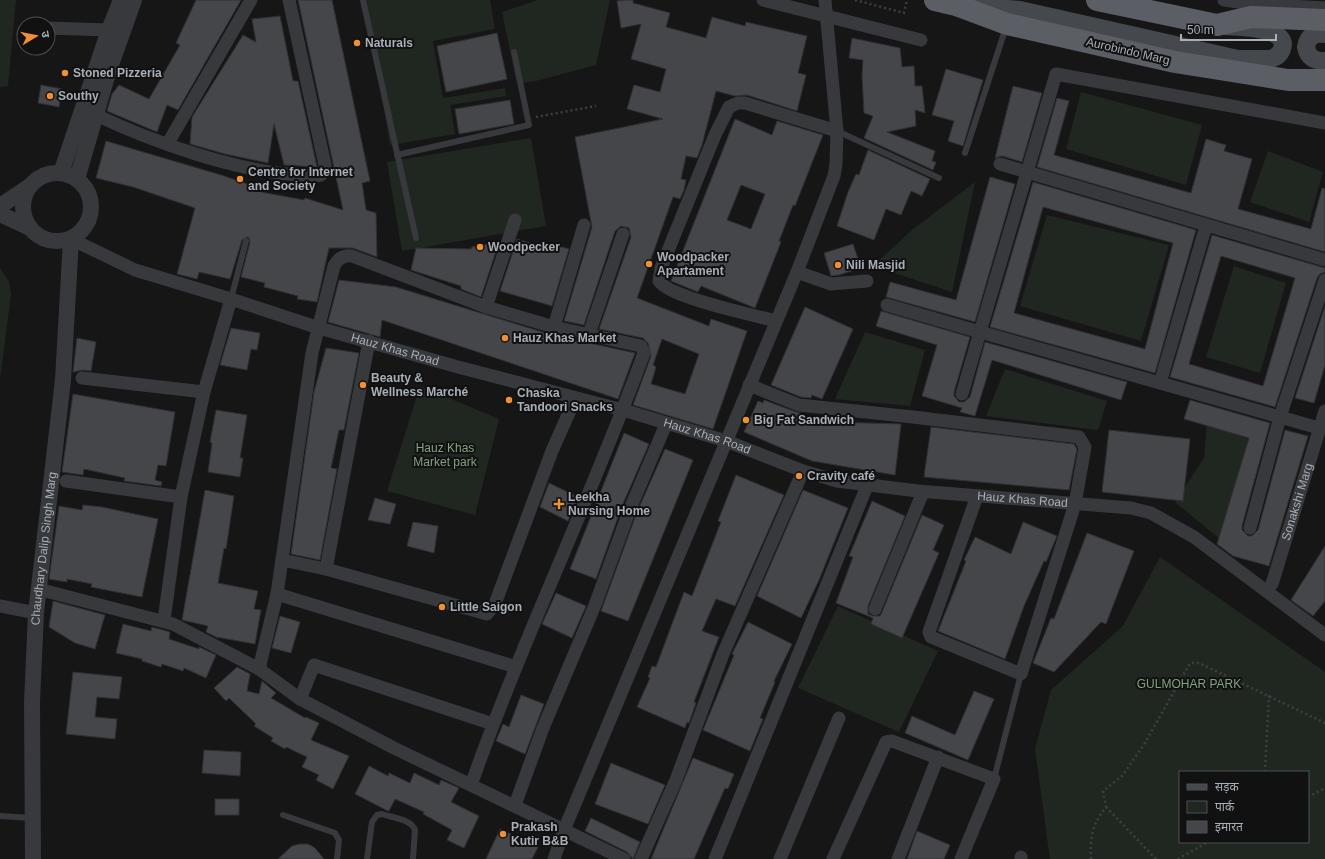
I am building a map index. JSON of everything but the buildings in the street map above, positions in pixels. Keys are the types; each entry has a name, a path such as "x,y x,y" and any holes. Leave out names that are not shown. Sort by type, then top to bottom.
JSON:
{"highway":[{"name":"Aurobindo Marg","path":"935,0 956,5 1007,24 1175,62 1288,80 1325,80"},
{"path":"1097,0 1217,25 1251,17 1325,20"}],"main road":[{"path":"956,5 1020,10 1238,59 1271,59 1275,58 1282,51 1283,42 1274,32 1217,25"},
{"path":"1325,34 1313,35 1309,38 1306,47 1309,56 1313,60 1325,61"}],"street":[{"path":"76,179 96,115 109,30 121,0"},
{"path":"61,173 104,65 134,0"},
{"path":"168,143 251,0"},
{"path":"96,115 140,134 194,153 274,174 319,176 323,174 325,165 289,0"},
{"path":"763,0 921,40"},
{"path":"554,859 564,830 797,272 834,176 837,131 825,0"},
{"path":"1224,0 1252,4 1325,8"},
{"path":"56,28 109,30"},
{"path":"962,394 1056,74 1325,123"},
{"path":"776,321 699,301 666,288 659,281 661,268 715,135 729,107 738,103 745,103 837,131"},
{"path":"1000,164 1026,173 1325,260"},
{"path":"0,206 44,176 61,173 76,179 84,186 89,195 92,205 86,226 79,234 71,239 60,242 48,240 38,236 30,228 25,218 23,207 25,196 30,186"},
{"path":"0,214 30,228"},
{"path":"486,307 515,220"},
{"path":"554,327 584,225"},
{"path":"1160,383 1206,226"},
{"path":"590,334 623,234"},
{"name":"Hauz Khas Road","path":"71,239 135,270 231,299 318,328 575,399 623,410 726,441 803,471 837,481 923,492 1131,508 1151,513 1194,537 1270,588 1325,635"},
{"name":"Chaudhary Dalip Singh Marg","path":"33,859 32,702 36,613 63,380 71,239"},
{"path":"259,669 277,594 311,361 318,328 334,266 337,260 348,256 486,307 554,327 590,334 643,348 644,353 623,410 516,667 471,784"},
{"path":"797,272 831,284 867,281"},
{"path":"1250,528 1280,417 1325,280"},
{"path":"164,620 181,497 204,392 231,299"},
{"path":"887,305 1320,428"},
{"path":"326,568 369,341"},
{"path":"82,378 204,392"},
{"path":"749,385 799,405 1080,437 1085,447 1075,504 1021,674 931,637 929,632 977,496"},
{"path":"282,560 326,568 479,613 487,614 495,604 552,451 575,399"},
{"name":"Sonakshi Marg","path":"1270,588 1325,411"},
{"path":"515,805 543,728 595,605 630,509 666,424"},
{"path":"641,859 676,780 723,654 803,471"},
{"path":"66,481 181,497"},
{"path":"715,859 867,486"},
{"path":"875,609 923,492"},
{"path":"38,589 164,620 259,669 300,699 394,748 515,805 624,859"},
{"path":"277,594 516,667"},
{"path":"0,606 36,613"},
{"path":"300,699 314,665 493,724"},
{"path":"780,859 839,718"},
{"path":"833,859 886,742 895,741 994,779 962,859"},
{"path":"898,859 938,757"}],"lane":[{"path":"363,0 416,238"},
{"path":"965,153 1007,24"},
{"path":"397,155 529,125 514,52"},
{"path":"837,131 939,178"},
{"path":"231,299 246,241"},
{"path":"994,779 1021,674"},
{"path":"368,859 372,822 378,815 382,814 410,823 414,826 413,859"},
{"path":"283,815 335,833 339,840 337,859"},
{"path":"0,816 33,818"}],"path":[{"path":"855,0 904,13 907,0"},
{"path":"528,119 596,106"},
{"path":"1156,859 1106,806 1103,791 1122,776 1145,743 1190,663 1199,663 1325,723"},
{"path":"1265,771 1268,695"},
{"path":"1309,797 1325,788"},
{"path":"1091,859 1090,842 1095,821 1106,806"},
{"path":"1178,859 1206,843"}],"green space":[{"path":"0,0 16,0 8,86 0,87"},
{"path":"365,0 490,0 495,29 433,41 443,98 505,88 506,96 450,105 455,134 390,145"},
{"path":"538,0 610,0 596,65 536,81 517,84 502,12"},
{"path":"1081,92 1202,125 1186,185 1066,149"},
{"path":"531,138 546,226 402,251 387,162"},
{"path":"1268,151 1323,172 1309,222 1250,202"},
{"path":"975,182 952,292 873,266 912,230"},
{"path":"1047,215 1169,245 1141,341 1020,306"},
{"path":"1234,266 1286,283 1260,373 1206,357"},
{"path":"0,268 9,282 11,294 0,380"},
{"path":"865,332 925,350 910,406 835,399"},
{"path":"1005,369 1107,401 1098,430 986,416"},
{"name":"Hauz Khas Market park","path":"420,386 499,419 475,515 387,491"},
{"path":"1207,424 1249,439 1221,540 1175,502 1204,458"},
{"name":"GULMOHAR PARK","path":"1160,557 1325,672 1325,859 1050,859 1035,749 1051,690 1123,626"},
{"path":"838,606 938,651 899,732 798,688"}],"place":[{"name":"Naturals","path":"357,43"},
{"name":"Stoned Pizzeria","path":"65,73"},
{"name":"Southy","path":"50,96"},
{"name":"Centre for Internet and Society","path":"240,179"},
{"name":"Woodpecker","path":"480,247"},
{"name":"Woodpacker Apartament","path":"649,264"},
{"name":"Nili Masjid","path":"838,265"},
{"name":"Hauz Khas Market","path":"505,338"},
{"name":"Beauty & Wellness Marché","path":"363,385"},
{"name":"Chaska Tandoori Snacks","path":"509,400"},
{"name":"Big Fat Sandwich","path":"746,420"},
{"name":"Cravity café","path":"799,476"},
{"name":"Leekha Nursing Home","path":"559,504"},
{"name":"Little Saigon","path":"442,607"},
{"name":"Prakash Kutir B&B","path":"503,834"}]}
